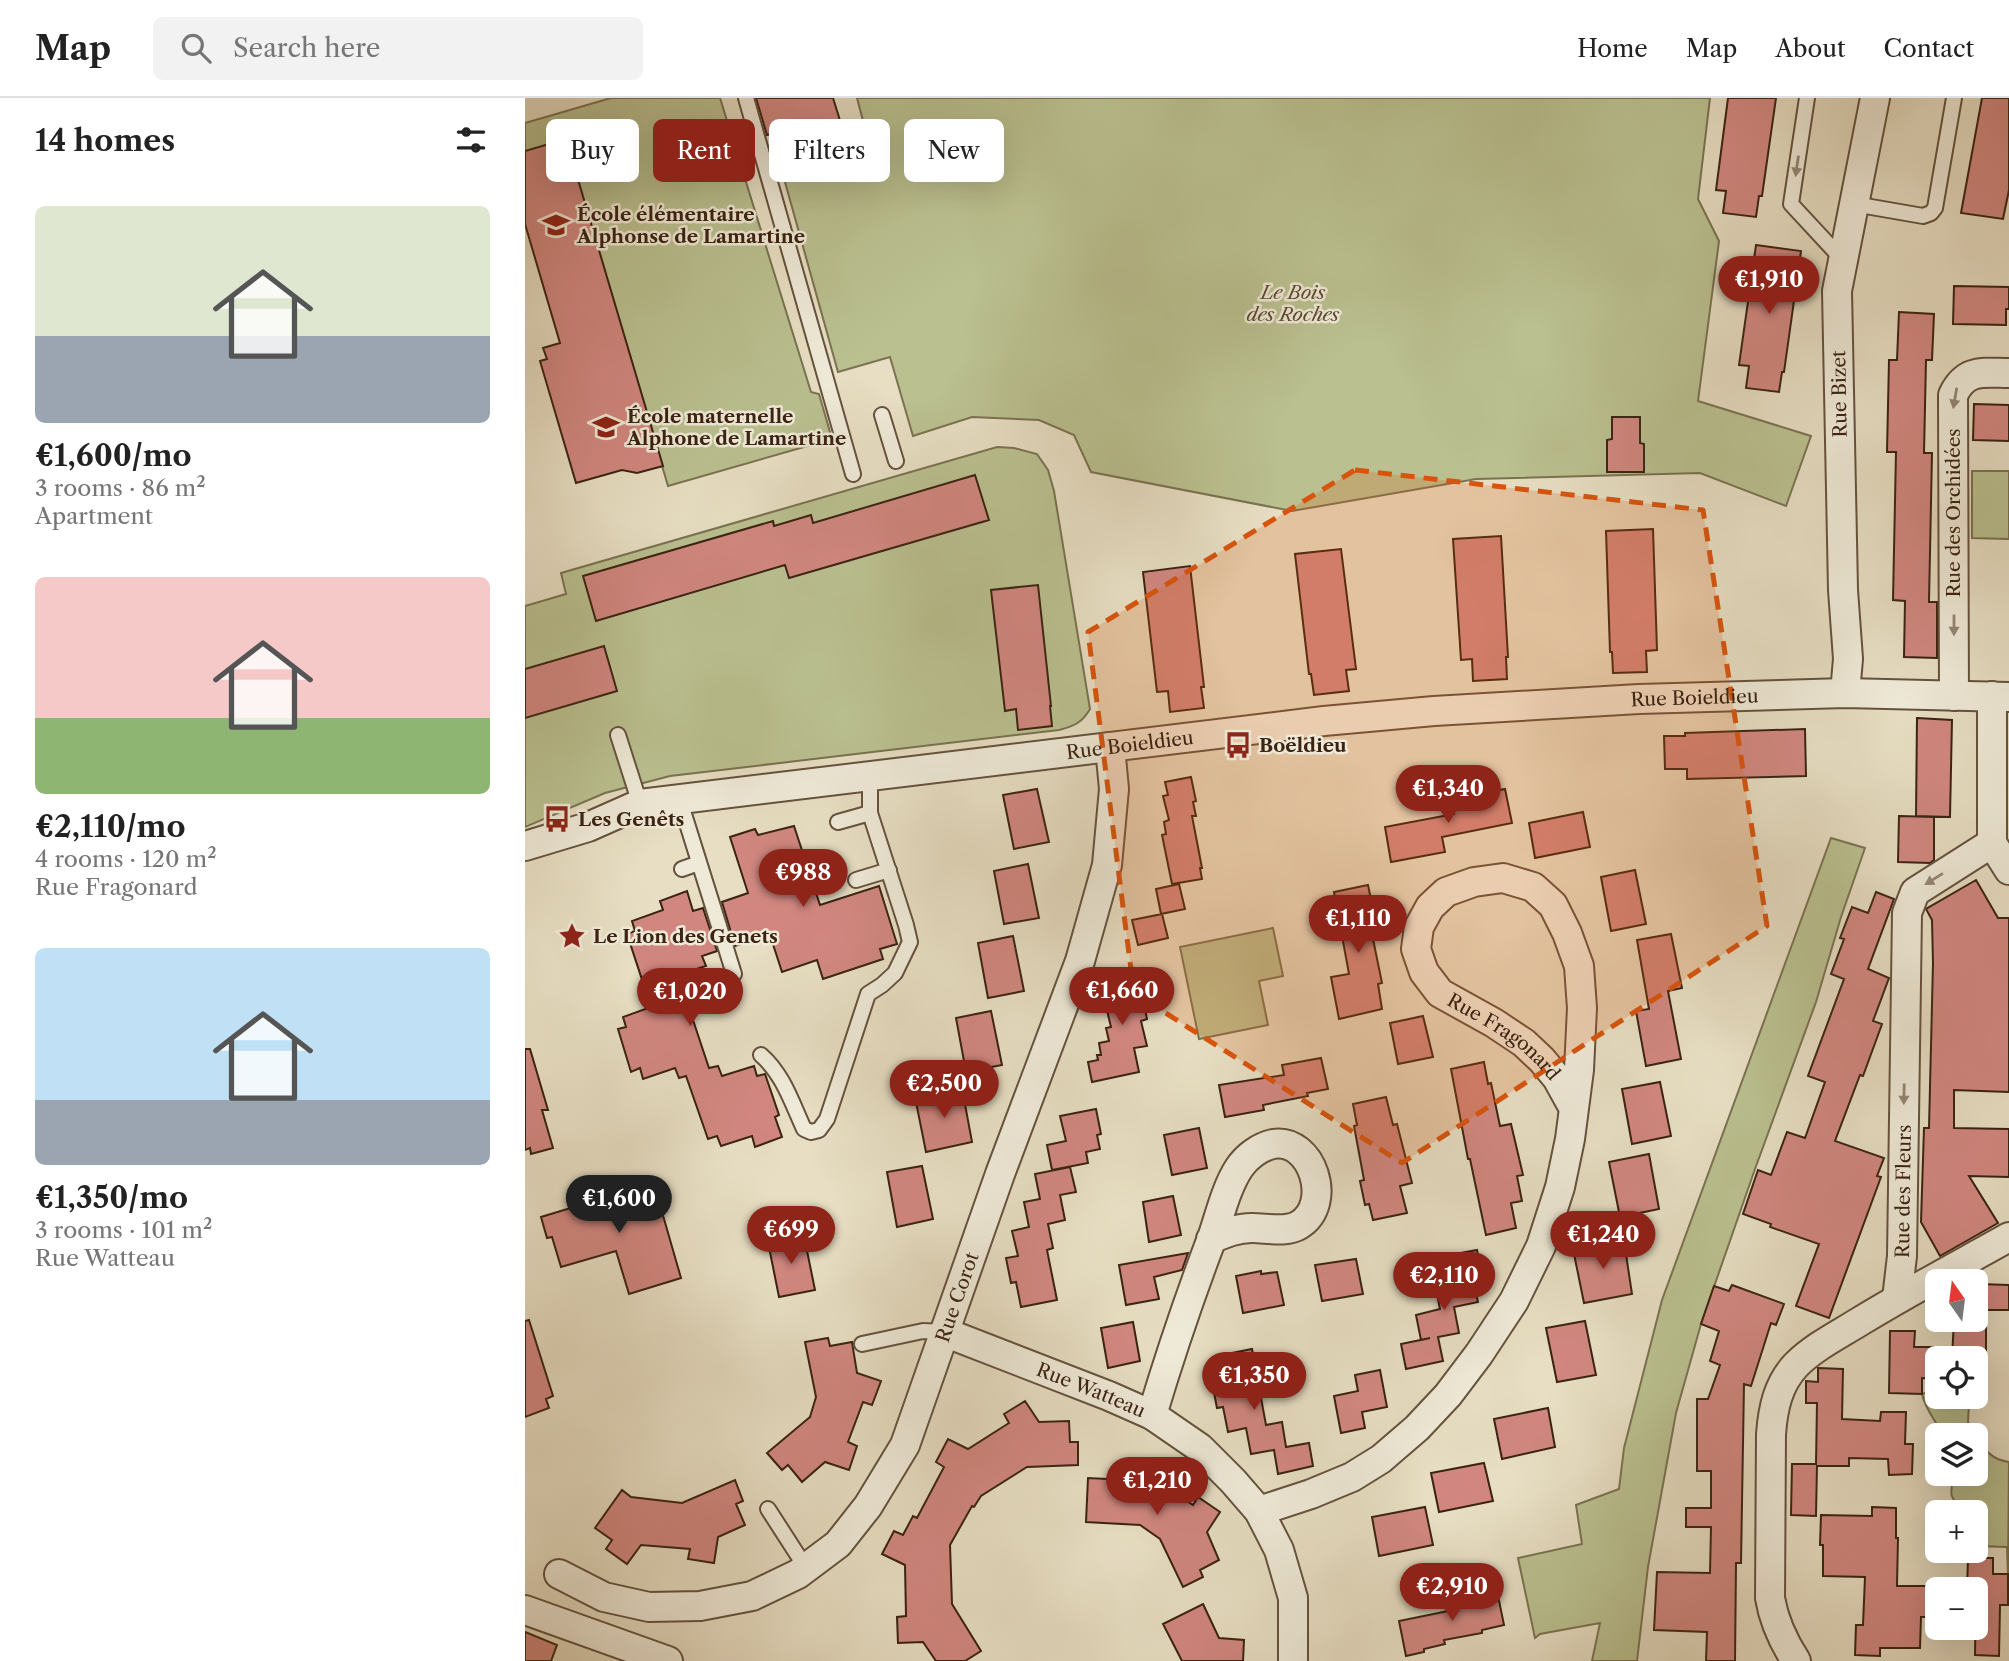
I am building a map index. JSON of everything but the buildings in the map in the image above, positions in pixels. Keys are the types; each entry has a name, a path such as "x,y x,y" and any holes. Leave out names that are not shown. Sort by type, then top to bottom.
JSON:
{"street":[{"name":"Rue Bizet","path":"1845,693 1848,659 1843,590 1837,291 1875,98"},
{"name":"Rue des Orchidées","path":"1954,696 1953,395 1963,380 1971,375 2009,373"},
{"name":"Rue Boieldieu","path":"525,846 587,827 640,804 1317,721 1562,703 1845,693 2001,697"},
{"path":"2001,697 1992,843 2009,870"},
{"name":"Rue Corot","path":"559,1574 604,1597 649,1607 700,1606 752,1596 798,1574 838,1544 868,1506 905,1445 1000,1174 1080,961 1107,865 1114,789 1110,747"},
{"name":"Rue Boieldieu","path":"525,863 587,827"},
{"name":"Rue des Fleurs","path":"1898,1299 1902,1256 1907,913 1915,892 1992,843"},
{"name":"Rue Fragonard","path":"1259,1511 1352,1477 1381,1458 1417,1428 1448,1395 1514,1301 1541,1246 1560,1187 1570,1139 1579,1070 1582,1008 1579,966 1567,933 1553,905 1532,887 1503,878 1474,882 1445,892 1430,907 1419,927 1416,949 1424,972 1440,993 1524,1043 1557,1078 1573,1107"},
{"path":"1797,1661 1773,1618 1770,1598 1771,1434 1776,1397 1796,1365 1814,1349 2009,1237"},
{"path":"1152,1415 1211,1239"},
{"name":"Rue Watteau","path":"944,1332 1152,1415 1200,1448 1233,1480 1259,1511 1279,1550 1293,1598 1293,1661"},
{"path":"525,1610 668,1661"}],"lane":[{"path":"746,98 853,474"},
{"path":"1807,98 1791,204 1843,260"},
{"path":"1854,204 1923,216 1931,213 1935,208 1954,98"},
{"path":"882,415 896,461"},
{"path":"618,735 640,804"},
{"path":"761,1055 781,1077 804,1129 811,1132 819,1130 827,1119 868,994 895,973 910,943 870,813 870,776"},
{"path":"679,798 734,974"},
{"path":"838,822 870,813"},
{"path":"682,869 699,863"},
{"path":"856,880 888,870"},
{"path":"862,1344 923,1332 944,1332"},
{"path":"768,1508 806,1568"}],"highlighted area":[{"path":"1355,470 1703,510 1767,926 1402,1163 1134,993 1088,632"}],"green space":[{"path":"611,98 720,98 726,119 653,119 653,182 746,182 811,392 819,394 832,439 668,486 629,353 525,151 525,123"},
{"name":"Le Bois des Roches","path":"857,98 1710,98 1698,199 1719,241 1698,401 1811,436 1786,506 1700,473 1476,479 1292,511 1091,472 1074,435 1039,420 972,417 913,436 890,357 838,372 785,182 890,182 890,119 863,119"},
{"path":"997,447 1037,454 1048,470 1054,491 1090,709 1081,721 1059,730 670,776 605,793 525,827 525,606 566,594 561,573"},
{"path":"1972,471 2009,471 2009,539 1972,538"},
{"path":"1831,838 1865,848 1816,1002 1701,1324 1676,1413 1648,1567 1637,1661 1592,1661 1600,1623 1540,1634 1535,1638 1518,1558 1582,1544 1576,1505 1619,1489 1624,1448 1662,1300"},
{"path":"1273,928 1283,976 1259,981 1268,1025 1199,1039 1180,947"},
{"path":"1969,1409 1969,1423 1936,1423 1928,1410"},
{"path":"1988,1452 1993,1457 2009,1462 2008,1574 2007,1547 1988,1546 1988,1500 1954,1500 1952,1487 1988,1486"}],"place":[{"name":"École élémentaire Alphonse de Lamartine","path":"556,225"},
{"name":"École maternelle Alphone de Lamartine","path":"606,427"},
{"name":"Boëldieu","path":"1238,745"},
{"name":"Les Genêts","path":"557,819"},
{"name":"Le Lion des Genets","path":"572,936"}]}
